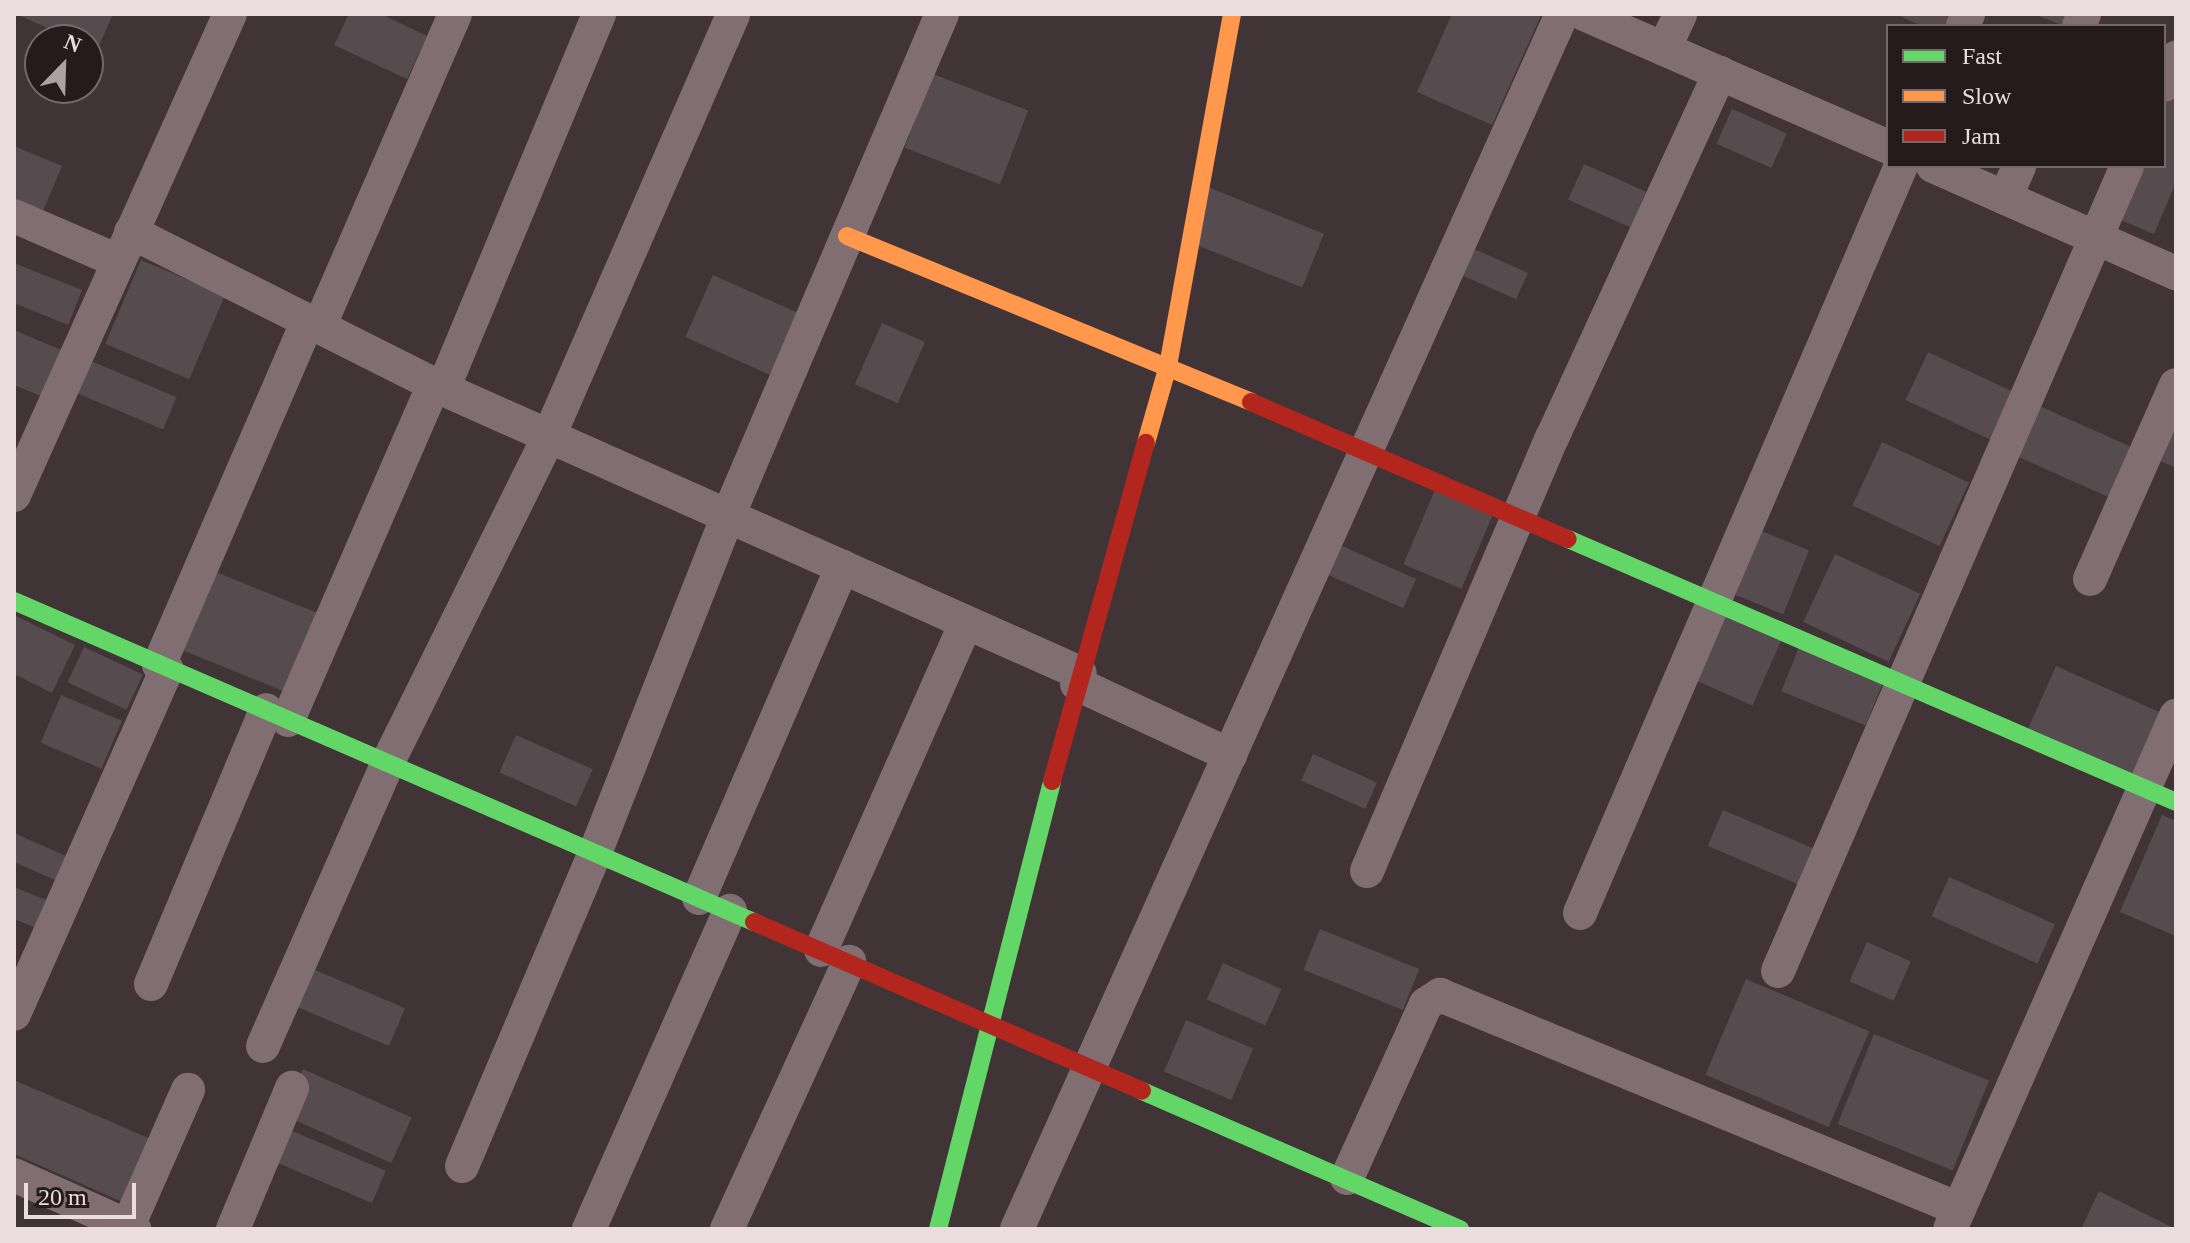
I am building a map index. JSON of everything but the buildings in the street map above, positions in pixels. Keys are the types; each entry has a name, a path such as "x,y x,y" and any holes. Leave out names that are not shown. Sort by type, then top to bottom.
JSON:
{"street":[{"path":"14,495 230,14"},
{"path":"14,1014 313,324 455,14"},
{"path":"151,984 277,715 439,387 599,14"},
{"path":"263,1046 388,762 549,436 733,14"},
{"path":"462,1166 595,853 728,516 942,14"},
{"path":"938,1229 1079,678 1168,366 1232,14"},
{"path":"1017,1229 1562,14"},
{"path":"1584,14 1886,146"},
{"path":"1664,49 1680,14"},
{"path":"2166,80 2176,58"},
{"path":"1367,871 1517,518 1720,73"},
{"path":"1580,913 1712,599 1900,168"},
{"path":"1938,168 2176,273"},
{"path":"2005,198 2018,168"},
{"path":"1778,971 1905,686 2126,168"},
{"path":"17,227 125,246 313,324 439,387 966,623 1230,755"},
{"path":"847,236 1168,366 2176,802"},
{"path":"2090,579 2176,385"},
{"path":"699,898 842,567"},
{"path":"14,601 1460,1229"},
{"path":"727,1229 966,623"},
{"path":"1347,1178 1426,1004 1440,995 1954,1219 2176,716"},
{"path":"589,1229 730,911"},
{"path":"233,1229 292,1088"},
{"path":"14,1175 122,1226 188,1090"}],"traffic: fast":[{"path":"1568,539 2176,802"},
{"path":"14,601 754,922"},
{"path":"938,1229 1052,781"},
{"path":"1142,1091 1460,1229"}],"traffic: slow":[{"path":"1146,443 1168,366 1232,14"},
{"path":"847,236 1251,402"}],"traffic: jam":[{"path":"1251,402 1568,539"},
{"path":"1052,781 1146,443"},
{"path":"754,922 1142,1091"}]}
